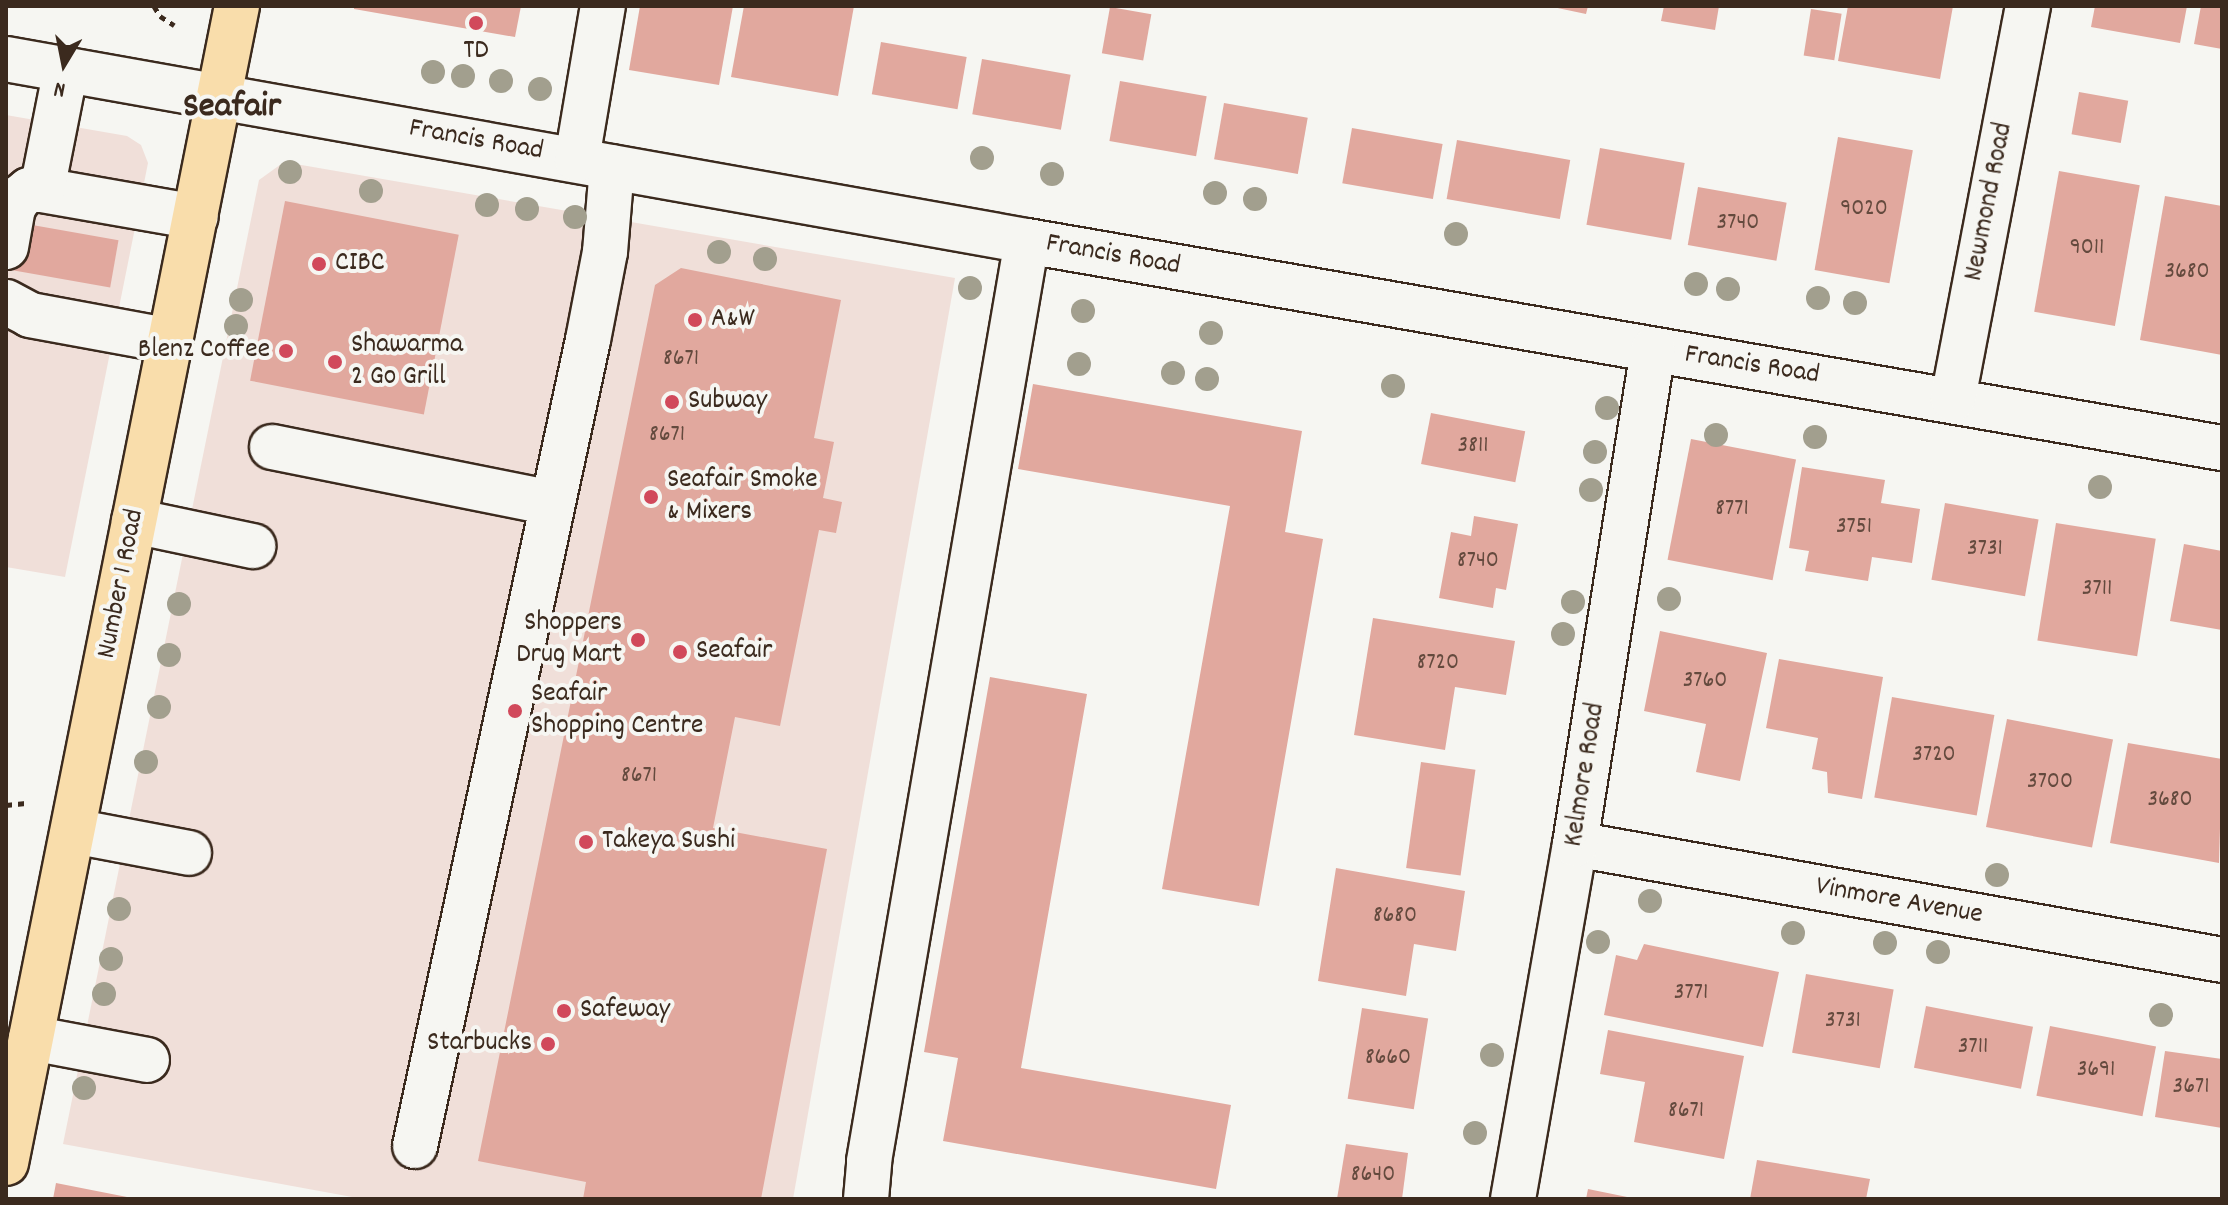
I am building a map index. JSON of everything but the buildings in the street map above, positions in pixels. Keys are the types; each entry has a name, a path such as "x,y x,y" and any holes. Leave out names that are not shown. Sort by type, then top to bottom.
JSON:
{"main road":[{"name":"Number 1 Road","path":"6,1163 237,6"}],"street":[{"path":"415,1146 605,252 594,163 603,6"},
{"name":"Newmond Road","path":"1953,399 2028,6"},
{"name":"Francis Road","path":"6,59 1027,241 2222,448"},
{"path":"42,190 66,69"},
{"path":"6,247 13,208 29,190 196,217"},
{"path":"866,1199 869,1161 1027,241"},
{"path":"6,302 30,315 171,341"},
{"name":"Kelmore Road","path":"1513,1199 1575,844 1653,350"},
{"path":"272,447 552,503"},
{"path":"134,521 253,546"},
{"path":"73,831 189,853"},
{"name":"Vinmore Avenue","path":"1575,844 2222,960"},
{"path":"31,1038 147,1060"}],"path":[{"path":"154,6 160,16 174,25"},
{"path":"6,805 26,803"}],"shaded area":[{"path":"6,115 127,136 141,145 148,163 65,577 6,567"},
{"name":"Seafair Shopping Centre","path":"284,162 955,278 793,1199 363,1199 63,1144 259,180"}],"place":[{"name":"TD","path":"476,23"},
{"name":"CIBC","path":"319,264"},
{"name":"A&W","path":"695,320"},
{"name":"Blenz Coffee","path":"286,351"},
{"name":"Shawarma 2 Go Grill","path":"335,362"},
{"name":"Subway","path":"672,402"},
{"name":"Seafair Smoke & Mixers","path":"651,497"},
{"name":"Shoppers Drug Mart","path":"638,640"},
{"name":"Seafair","path":"680,652"},
{"name":"Seafair Shopping Centre","path":"515,711"},
{"name":"Takeya Sushi","path":"586,842"},
{"name":"Safeway","path":"564,1011"},
{"name":"Starbucks","path":"548,1044"}],"district":[{"name":"Seafair","path":"232,109"}]}
